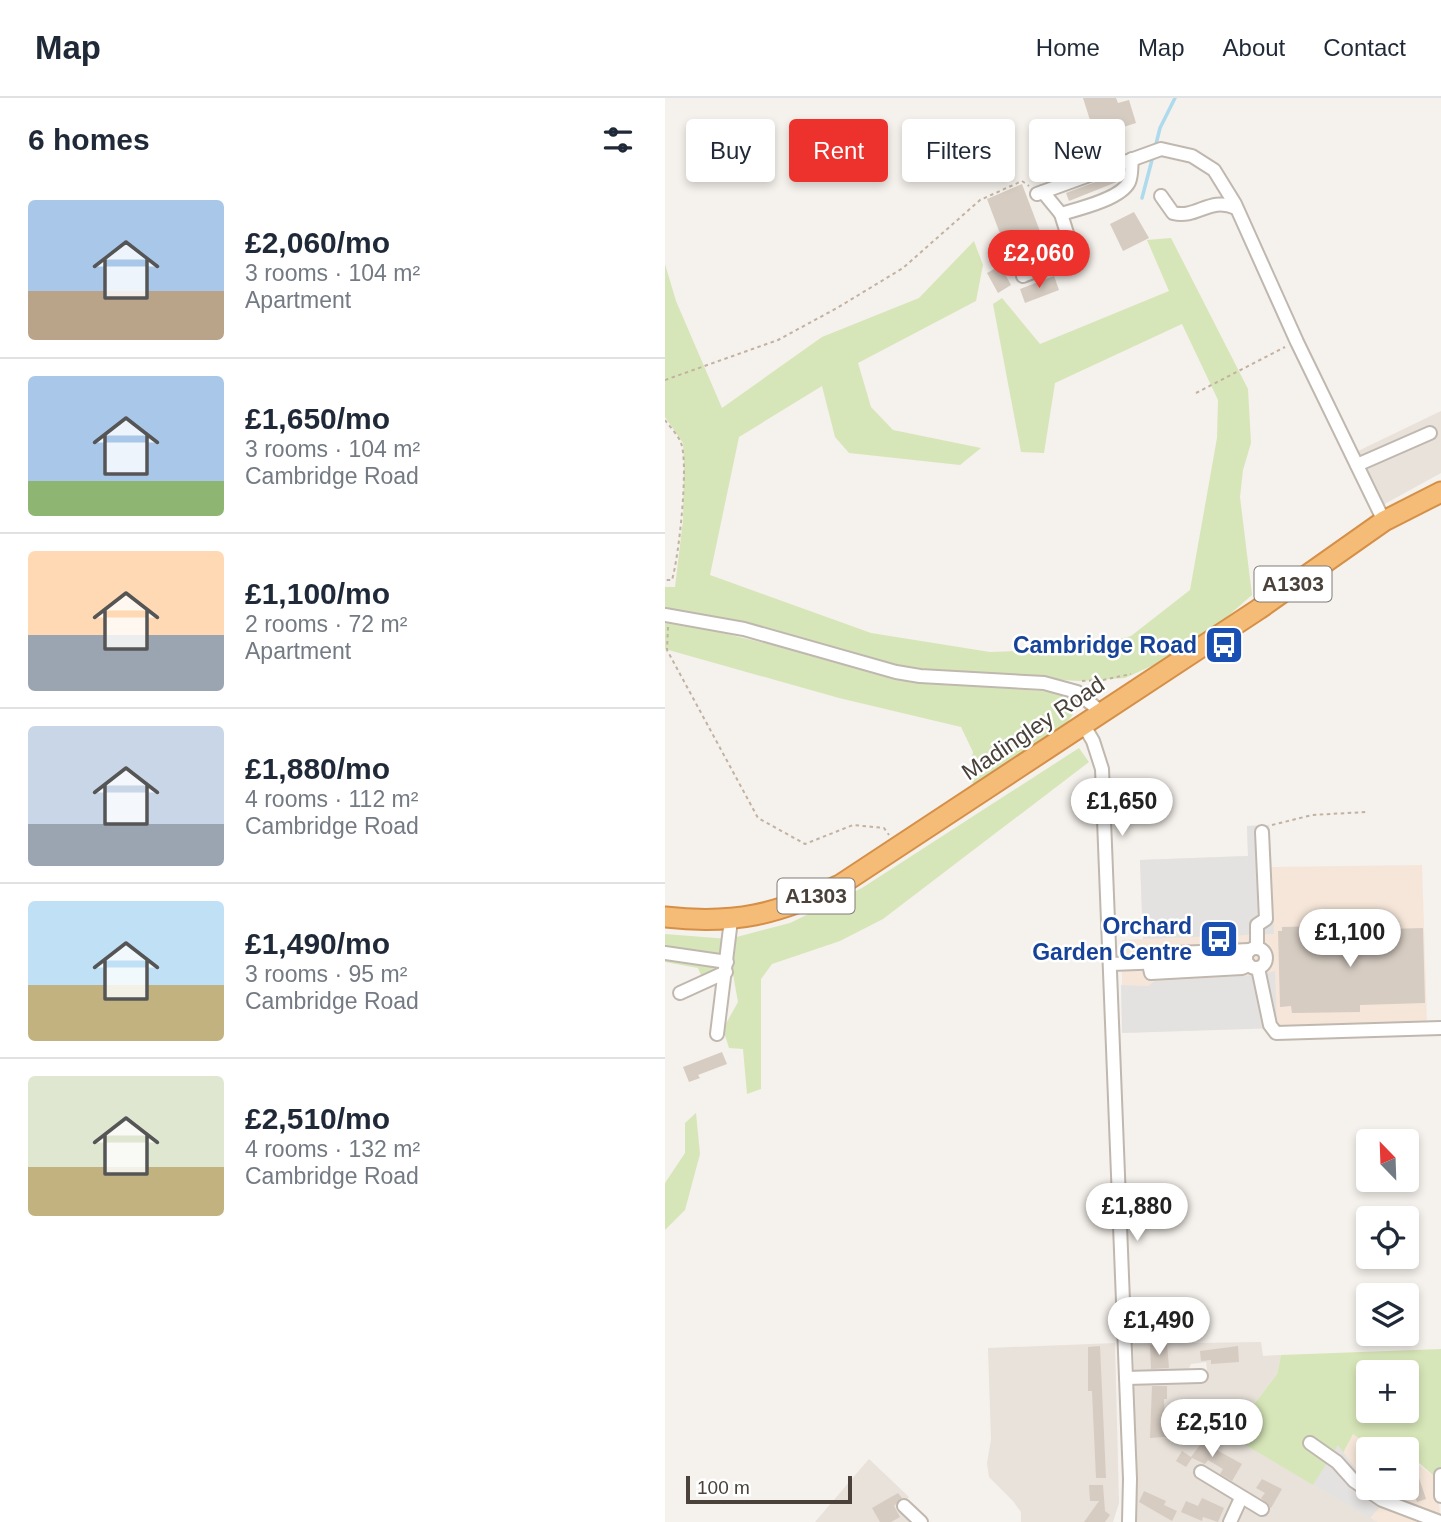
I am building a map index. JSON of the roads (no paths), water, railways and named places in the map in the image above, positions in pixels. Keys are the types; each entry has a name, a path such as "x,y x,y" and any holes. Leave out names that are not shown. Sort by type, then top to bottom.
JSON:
{"highway":[{"name":"Madingley Road","path":"665,917 731,920 768,914 799,904 840,885 1259,609 1384,521 1441,492"}],"street":[{"path":"1023,276 1049,264 1071,247 1061,214 1040,193 1161,149 1192,156 1214,170 1236,208 1297,342 1384,521"},
{"path":"1061,214 1108,198 1125,187 1131,175 1132,159"},
{"path":"1161,197 1173,213 1185,216 1214,203 1236,208"},
{"path":"1357,465 1430,433"},
{"path":"667,615 744,629 896,672 920,676 1044,683 1077,692 1101,712"},
{"path":"1083,724 1093,741 1102,769 1126,1378 1129,1522"},
{"path":"1262,832 1266,919 1257,925 1252,958 1270,1026 1276,1033 1441,1028"},
{"path":"717,1034 731,920"},
{"path":"665,953 726,967"},
{"path":"1111,964 1149,964 1177,953 1252,958"},
{"path":"1149,964 1151,973 1242,968 1252,958"},
{"path":"680,993 726,967"},
{"path":"1126,1378 1201,1376"},
{"path":"1310,1443 1337,1462 1354,1481 1382,1500 1440,1522"},
{"path":"1201,1472 1262,1509"},
{"path":"1441,1475 1441,1496"},
{"path":"1230,1522 1241,1498"},
{"path":"904,1506 921,1522"}],"waterway":[{"path":"1155,148 1160,128 1175,98"},
{"path":"1142,198 1153,156"}],"place":[{"name":"Cambridge Road","path":"1224,645"},
{"name":"Orchard Garden Centre","path":"1219,939"}]}
